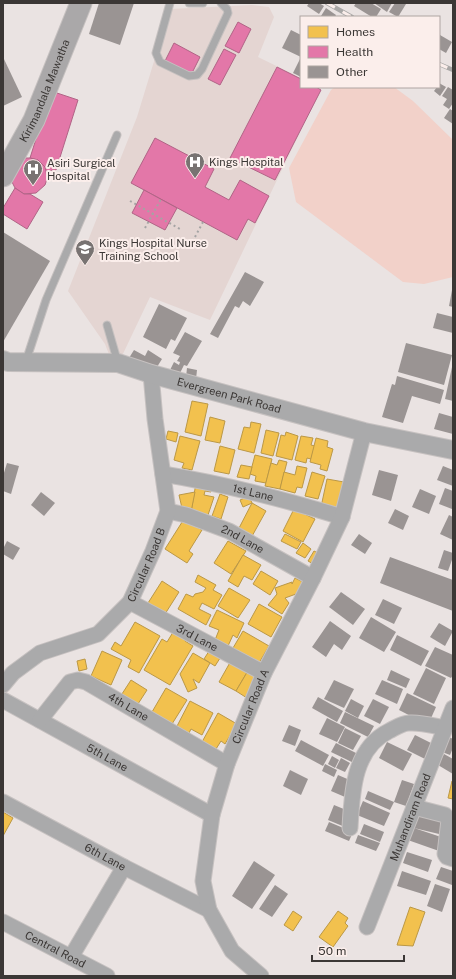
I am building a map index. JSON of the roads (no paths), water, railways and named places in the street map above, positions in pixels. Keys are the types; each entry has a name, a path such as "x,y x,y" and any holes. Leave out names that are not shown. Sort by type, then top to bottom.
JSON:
{"main road":[{"name":"Kirimandala Mawatha","path":"3,176 34,120 81,3"}],"street":[{"name":"Evergreen Park Road","path":"3,360 8,362 26,361 118,364 364,432 453,450"},
{"name":"Circular Road B","path":"3,685 13,673 40,653 98,634 130,602 153,551 168,511 155,419 151,374"},
{"name":"Circular Road A","path":"261,976 232,951 210,910 203,881 212,815 227,764 264,673 313,578 342,517 364,432"},
{"name":"1st Lane","path":"163,474 206,481 293,502 342,517"},
{"name":"2nd Lane","path":"168,511 186,515 229,531 313,578"},
{"name":"3rd Lane","path":"130,602 264,673"},
{"name":"4th Lane","path":"40,720 70,682 78,680 86,682 227,764"},
{"name":"5th Lane","path":"3,700 212,815"},
{"name":"Muhandiram Road","path":"367,927 453,708"},
{"path":"350,828 353,789 356,773 364,755 373,742 382,734 407,722 445,728"},
{"name":"6th Lane","path":"3,802 124,867 210,910"},
{"path":"414,807 445,815 447,817 449,820 445,854 447,857 453,859"},
{"path":"71,957 124,867"},
{"name":"Central Road","path":"4,926 71,957 81,970 107,976"}],"lane":[{"path":"170,3 156,53 160,62 189,76 197,75 202,69 228,13 227,9 221,3"},
{"path":"190,3 203,3"},
{"path":"26,361 46,300 117,135"},
{"path":"107,325 118,364"}],"railway":[{"path":"327,3 350,16"},
{"path":"440,64 453,70"}],"place":[{"name":"Kings Hospital","path":"195,179"},
{"name":"Asiri Surgical Hospital","path":"33,186"},
{"name":"Kings Hospital Nurse Training School","path":"85,266"}]}
